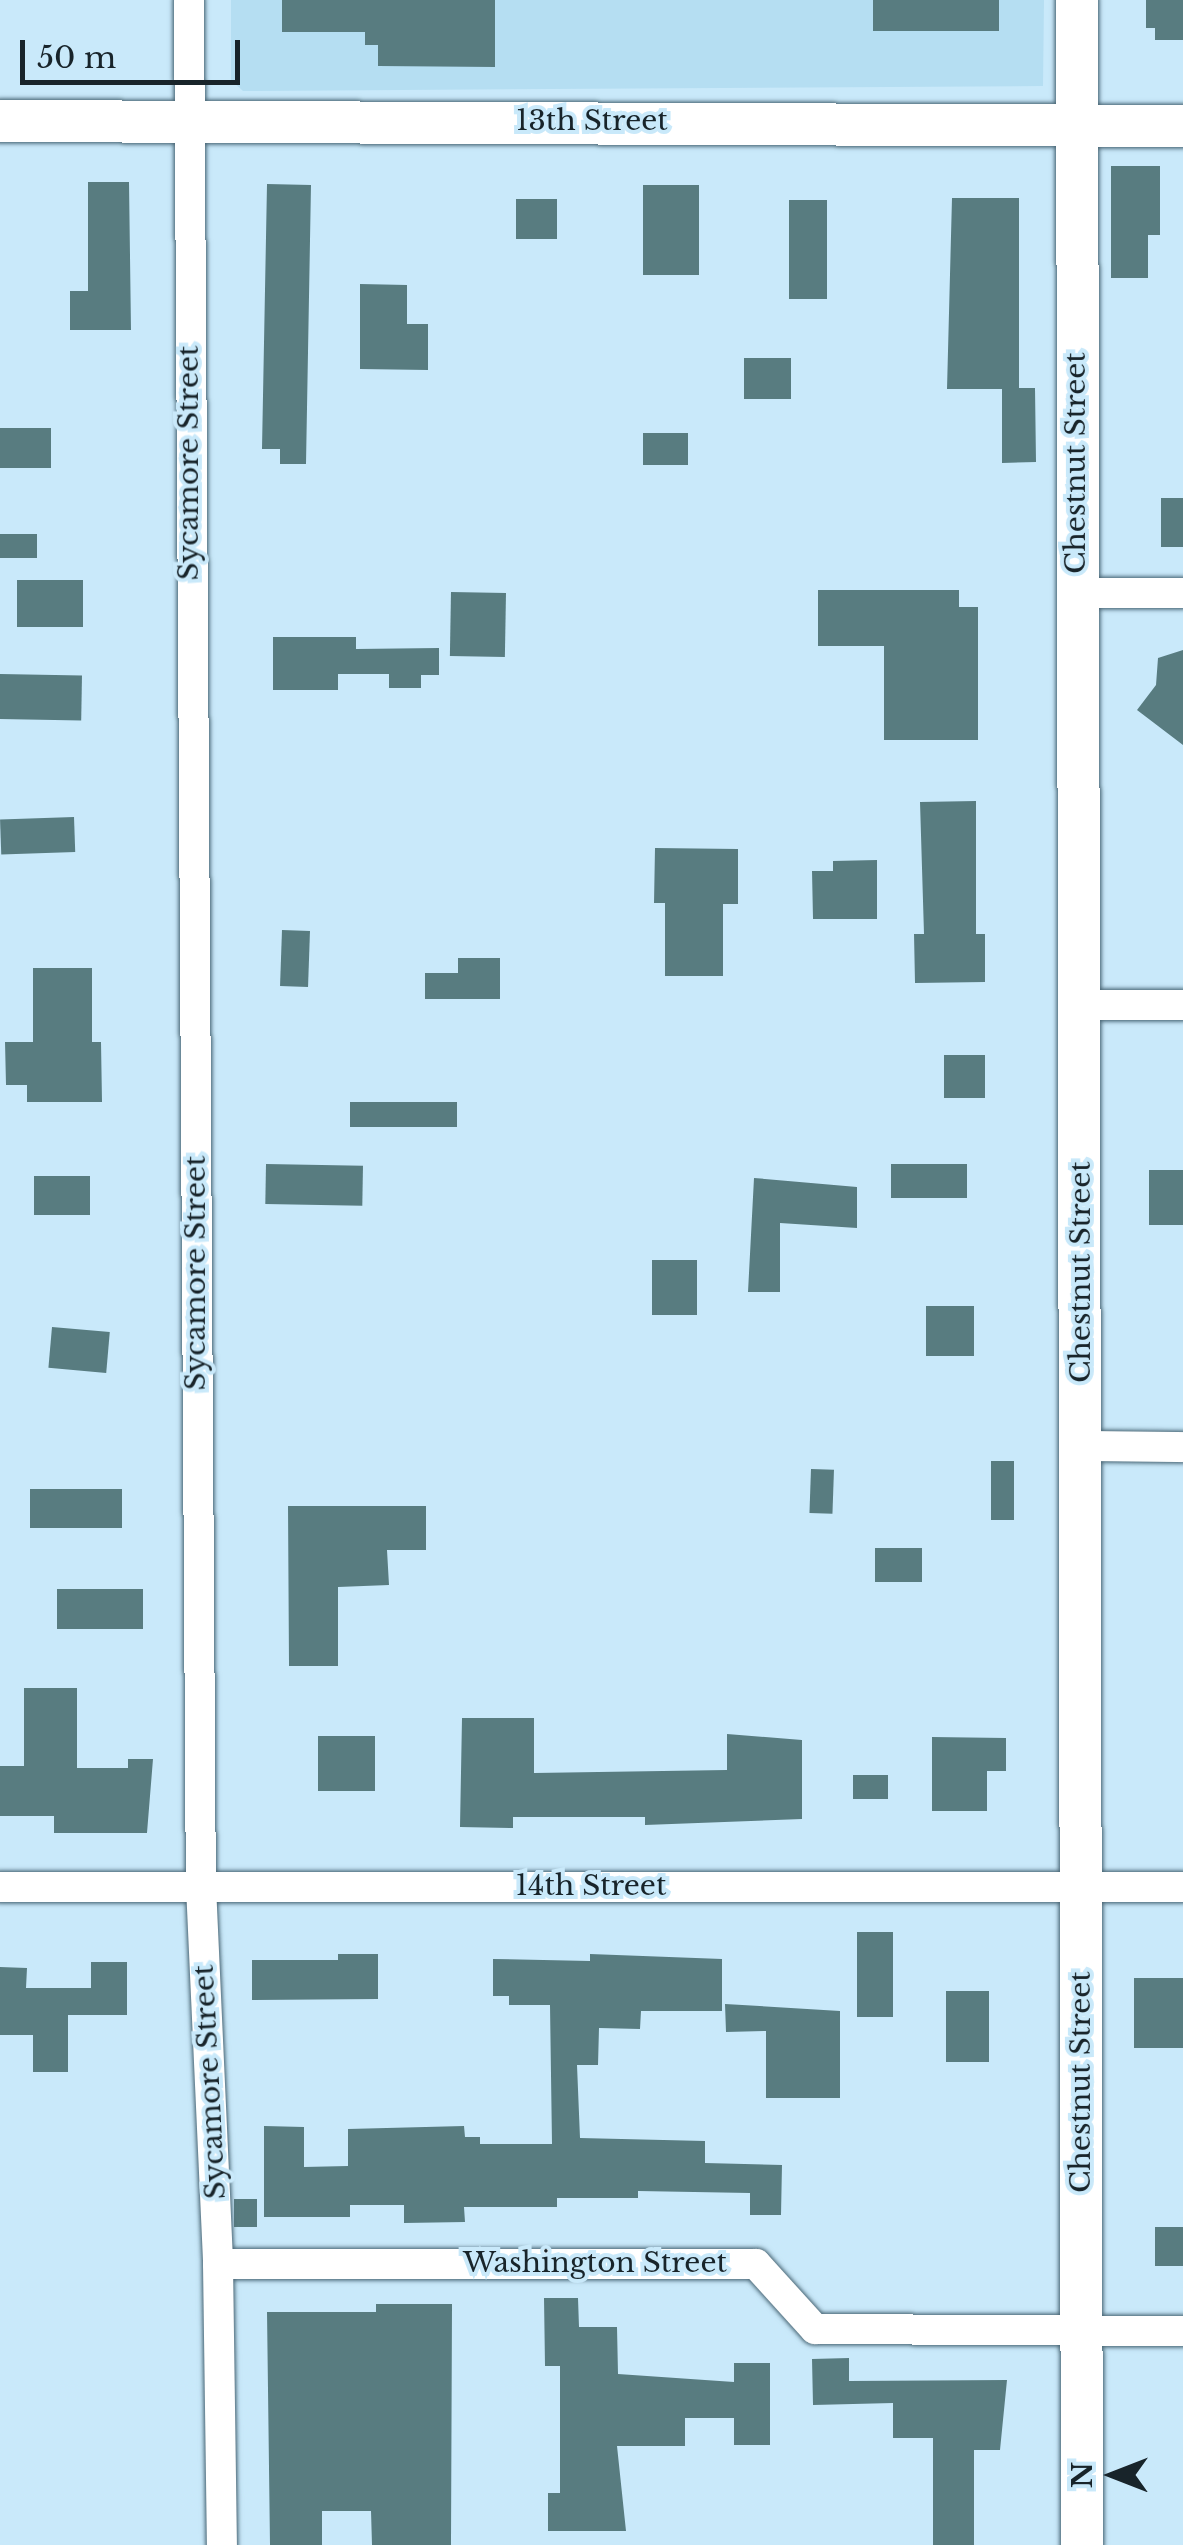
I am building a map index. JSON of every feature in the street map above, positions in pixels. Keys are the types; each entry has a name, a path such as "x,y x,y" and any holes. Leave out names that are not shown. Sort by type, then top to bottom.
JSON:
{"street":[{"name":"Sycamore Street","path":"189,0 201,1886 218,2264 222,2545"},
{"name":"Chestnut Street","path":"1077,0 1082,2545"},
{"name":"13th Street","path":"0,121 1183,126"},
{"path":"1076,592 1183,593"},
{"path":"1078,1005 1183,1005"},
{"path":"1082,1446 1183,1446"},
{"name":"14th Street","path":"0,1887 1183,1887"},
{"name":"Washington Street","path":"218,2264 756,2264 814,2329 1183,2331"}],"shaded area":[{"path":"231,0 1044,0 1043,86 243,91 231,80"}],"building":[{"path":"282,0 495,0 495,67 378,66 378,45 365,45 365,32 282,32"},
{"path":"873,0 999,0 999,31 873,31"},
{"path":"1146,0 1183,0 1183,40 1155,40 1155,28 1146,28"},
{"path":"1111,166 1160,166 1160,235 1148,235 1148,278 1111,278"},
{"path":"88,182 129,182 131,330 70,330 70,291 88,291"},
{"path":"267,184 311,185 306,464 280,464 280,449 262,449"},
{"path":"643,185 699,185 699,275 643,275"},
{"path":"952,198 1019,198 1019,388 1035,388 1036,462 1002,463 1002,389 947,389"},
{"path":"516,199 557,199 557,239 516,239"},
{"path":"789,200 827,200 827,299 789,299"},
{"path":"360,284 407,285 407,324 428,324 428,370 360,369"},
{"path":"744,358 791,358 791,399 744,399"},
{"path":"0,428 51,428 51,468 0,468"},
{"path":"643,433 688,433 688,465 643,465"},
{"path":"1161,498 1183,498 1183,547 1161,547"},
{"path":"0,534 37,534 37,558 0,558"},
{"path":"17,580 83,580 83,627 17,627"},
{"path":"818,590 959,590 959,607 978,607 978,740 884,740 884,646 818,646"},
{"path":"451,592 506,593 505,657 450,656"},
{"path":"273,637 356,637 356,649 439,648 439,675 421,675 421,688 389,688 389,674 338,674 338,690 273,690"},
{"path":"1183,650 1183,745 1137,710 1156,685 1158,658"},
{"path":"0,674 82,675 81,720 0,719"},
{"path":"976,801 976,934 985,934 985,982 915,983 914,934 924,934 920,802"},
{"path":"74,817 75,852 1,855 0,820"},
{"path":"655,848 738,849 738,904 723,904 723,976 665,976 665,903 654,903"},
{"path":"877,860 877,919 813,919 812,871 833,871 833,861"},
{"path":"282,930 310,931 308,987 280,986"},
{"path":"458,958 500,958 500,999 425,999 425,973 458,973"},
{"path":"33,968 92,968 92,1042 101,1042 102,1102 27,1102 27,1085 6,1085 5,1042 33,1042"},
{"path":"944,1055 985,1055 985,1098 944,1098"},
{"path":"350,1102 457,1102 457,1127 350,1127"},
{"path":"266,1164 363,1166 362,1206 265,1204"},
{"path":"891,1164 967,1164 967,1198 891,1198"},
{"path":"1149,1170 1183,1170 1183,1225 1149,1225"},
{"path":"34,1176 90,1176 90,1215 34,1215"},
{"path":"754,1178 857,1187 857,1228 780,1223 780,1292 748,1292"},
{"path":"652,1260 697,1260 697,1315 652,1315"},
{"path":"926,1306 974,1306 974,1356 926,1356"},
{"path":"52,1327 110,1332 106,1373 48,1368"},
{"path":"991,1461 1014,1461 1014,1520 991,1520"},
{"path":"811,1469 834,1470 832,1514 809,1513"},
{"path":"30,1489 122,1489 122,1528 30,1528"},
{"path":"288,1506 426,1506 426,1550 387,1550 389,1585 338,1587 338,1666 289,1666"},
{"path":"875,1548 922,1548 922,1582 875,1582"},
{"path":"57,1589 143,1589 143,1629 57,1629"},
{"path":"24,1688 77,1688 77,1768 128,1768 128,1759 153,1759 147,1833 54,1833 54,1816 0,1816 0,1766 24,1766"},
{"path":"462,1718 534,1718 534,1773 727,1770 727,1734 802,1740 802,1819 645,1825 645,1817 513,1817 513,1828 460,1827"},
{"path":"318,1736 375,1736 375,1791 318,1791"},
{"path":"932,1737 1006,1738 1006,1771 987,1771 987,1811 932,1811"},
{"path":"853,1775 888,1775 888,1799 853,1799"},
{"path":"857,1932 893,1932 893,2017 857,2017"},
{"path":"338,1954 378,1954 378,1999 252,2000 252,1960 338,1960"},
{"path":"590,1954 722,1959 722,2011 641,2011 640,2029 599,2028 598,2065 577,2065 580,2138 705,2141 705,2163 782,2165 781,2215 750,2215 750,2193 638,2191 638,2198 557,2198 557,2207 464,2207 465,2222 404,2223 404,2205 350,2205 350,2217 264,2217 264,2126 304,2127 304,2167 348,2166 348,2129 464,2126 465,2137 480,2137 480,2144 552,2144 550,2005 509,2005 509,1996 493,1996 493,1959 590,1961"},
{"path":"91,1962 127,1962 127,2015 68,2015 68,2072 33,2072 33,2035 0,2035 0,1967 27,1968 26,1988 91,1988"},
{"path":"1134,1978 1183,1978 1183,2048 1134,2048"},
{"path":"946,1991 989,1991 989,2062 946,2062"},
{"path":"725,2004 840,2011 840,2098 766,2098 766,2031 726,2032"},
{"path":"234,2199 257,2199 257,2227 234,2227"},
{"path":"1155,2227 1183,2227 1183,2266 1155,2266"},
{"path":"544,2298 578,2298 579,2327 617,2327 618,2374 734,2382 734,2363 770,2363 770,2445 734,2445 734,2418 685,2418 685,2446 617,2446 626,2531 548,2531 548,2493 560,2493 560,2366 545,2366"},
{"path":"376,2304 452,2304 451,2545 372,2545 371,2511 322,2511 322,2545 270,2545 267,2312 376,2312"},
{"path":"849,2358 849,2381 1007,2380 1000,2450 974,2450 974,2545 933,2545 933,2438 893,2438 893,2403 813,2405 812,2359"}]}
